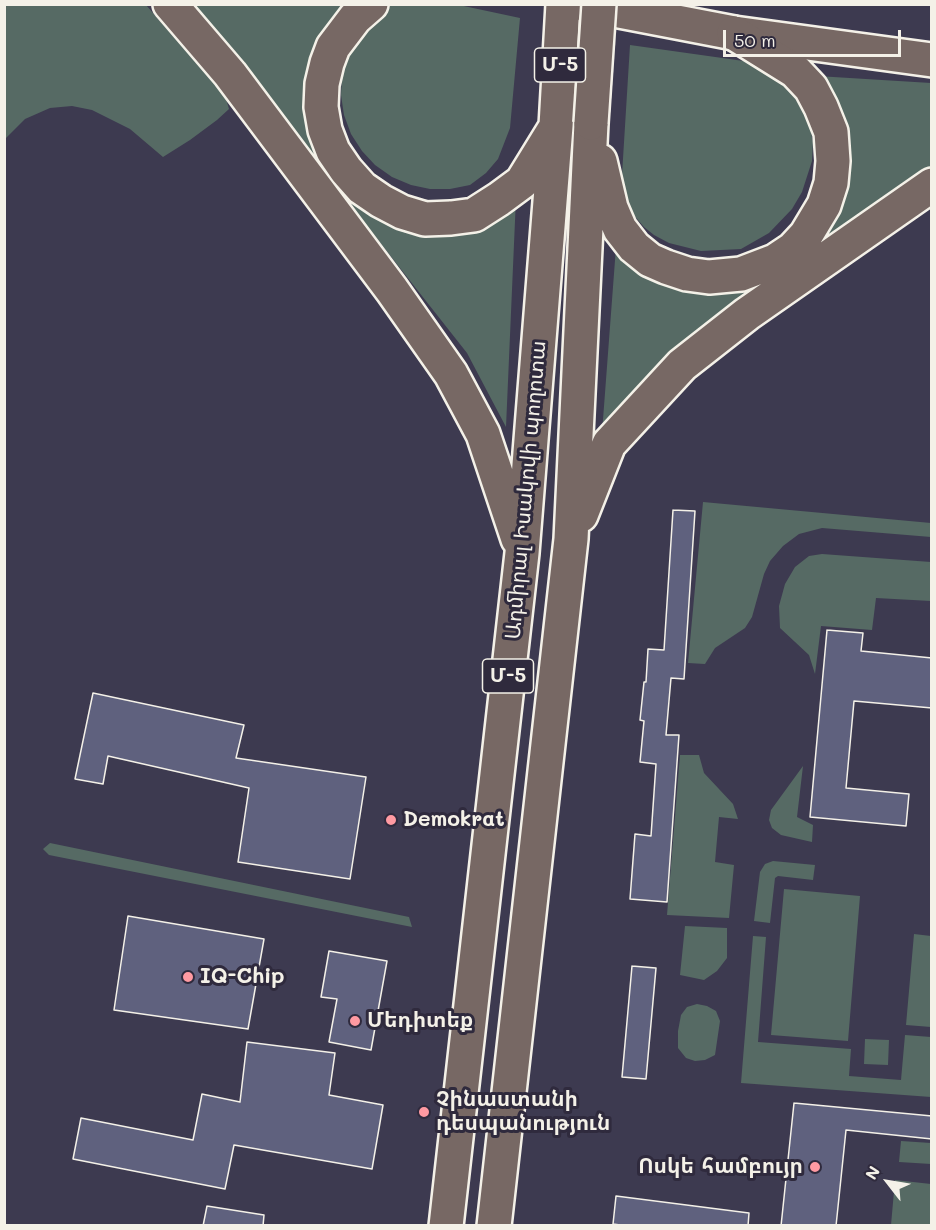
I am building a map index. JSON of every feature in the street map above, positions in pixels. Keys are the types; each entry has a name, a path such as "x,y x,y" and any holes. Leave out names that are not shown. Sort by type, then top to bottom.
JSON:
{"main road":[{"path":"170,4 230,74 392,290 451,374 483,434 522,553"},
{"path":"371,4 355,18 333,47 322,84 321,107 325,130 333,151 362,188 381,201 402,212 425,219 474,214 499,200 522,182 556,126"},
{"name":"Ադմիրալ Իսակովի պողոտա","path":"446,1226 522,553 556,126 563,4"},
{"path":"583,4 734,33 932,60"},
{"name":"Ադմիրալ Իսակովի պողոտա","path":"494,1226 571,539 599,4"},
{"path":"591,123 611,208 620,230 634,247 650,260 687,274 709,277 741,274 775,261 793,249 806,235 824,205 832,172 831,132 811,88 795,71 734,33"},
{"path":"571,539 609,444 682,365 747,314 932,185"}],"green space":[{"path":"391,4 459,5 520,18 510,128 498,159 486,173 470,185 450,189 430,189 411,185 392,177 375,165 351,134 344,115 341,95 342,75 347,55 384,8"},
{"path":"5,5 146,5 225,95 229,109 190,140 163,157 130,129 92,110 72,106 50,108 25,119 5,139"},
{"path":"180,5 344,5 315,46 305,93 366,207 516,198 506,427 467,353 366,225"},
{"path":"630,45 765,64 786,74 807,110 813,142 812,161 802,192 792,209 769,233 741,249 701,251 669,243 654,235 631,212 621,191"},
{"path":"817,76 931,83 931,172 601,446 616,247 689,287 826,226"},
{"path":"703,502 931,523 931,537 822,528 799,534 783,546 770,561 752,617 745,628 715,648 705,664 688,663"},
{"path":"822,554 931,562 931,601 876,598 872,630 821,626 815,674 809,655 780,628 779,606 785,584 795,567 809,556"},
{"path":"680,755 699,755 704,773 733,804 738,819 719,817 715,862 734,865 729,918 667,915"},
{"path":"803,766 797,817 813,825 812,842 781,835 772,828 769,820 771,810"},
{"path":"50,843 409,917 412,927 49,855 43,849"},
{"path":"773,861 815,865 813,880 778,876 775,878 770,923 754,921 760,872 765,864"},
{"path":"784,889 860,896 848,1041 771,1035"},
{"path":"685,926 727,928 727,958 717,971 704,980 680,975"},
{"path":"914,934 931,936 931,1027 906,1025"},
{"path":"753,936 766,937 758,1042 851,1049 849,1076 901,1080 905,1035 931,1037 931,1097 741,1083"},
{"path":"697,1004 716,1011 720,1021 715,1055 705,1060 695,1061 686,1058 678,1048 678,1031 681,1015 687,1007"},
{"path":"865,1039 889,1040 888,1065 864,1064"},
{"path":"901,1141 931,1143 931,1164 899,1162"},
{"path":"895,1180 931,1184 931,1225 891,1225"}],"building":[{"path":"673,510 695,511 684,679 671,678 666,735 679,735 667,902 630,899 635,834 651,836 656,764 640,762 644,721 640,720 648,649 664,650"},
{"path":"827,630 863,633 861,651 932,658 932,708 854,701 846,788 909,794 906,826 810,817"},
{"path":"93,693 244,725 236,758 366,777 350,879 238,862 249,788 108,756 103,784 75,779"},
{"name":"IQ-Chip","path":"128,916 264,939 248,1029 114,1010"},
{"name":"Մեդիտեք","path":"329,951 387,961 371,1050 329,1042 337,999 321,997"},
{"path":"632,966 656,968 646,1079 622,1077"},
{"path":"247,1042 335,1053 329,1095 383,1105 372,1169 234,1145 225,1189 73,1159 81,1118 193,1140 202,1094 240,1102"},
{"name":"Ոսկե համբույր","path":"794,1103 932,1116 932,1139 846,1130 836,1226 781,1226"},
{"path":"616,1196 749,1213 748,1226 613,1224"},
{"path":"207,1206 264,1215 263,1226 203,1226"}],"place":[{"name":"Demokrat","path":"391,820"},
{"name":"IQ-Chip","path":"188,977"},
{"name":"Մեդիտեք","path":"355,1021"},
{"name":"Չինաստանի դեսպանություն","path":"424,1112"},
{"name":"Ոսկե համբույր","path":"815,1167"}]}
